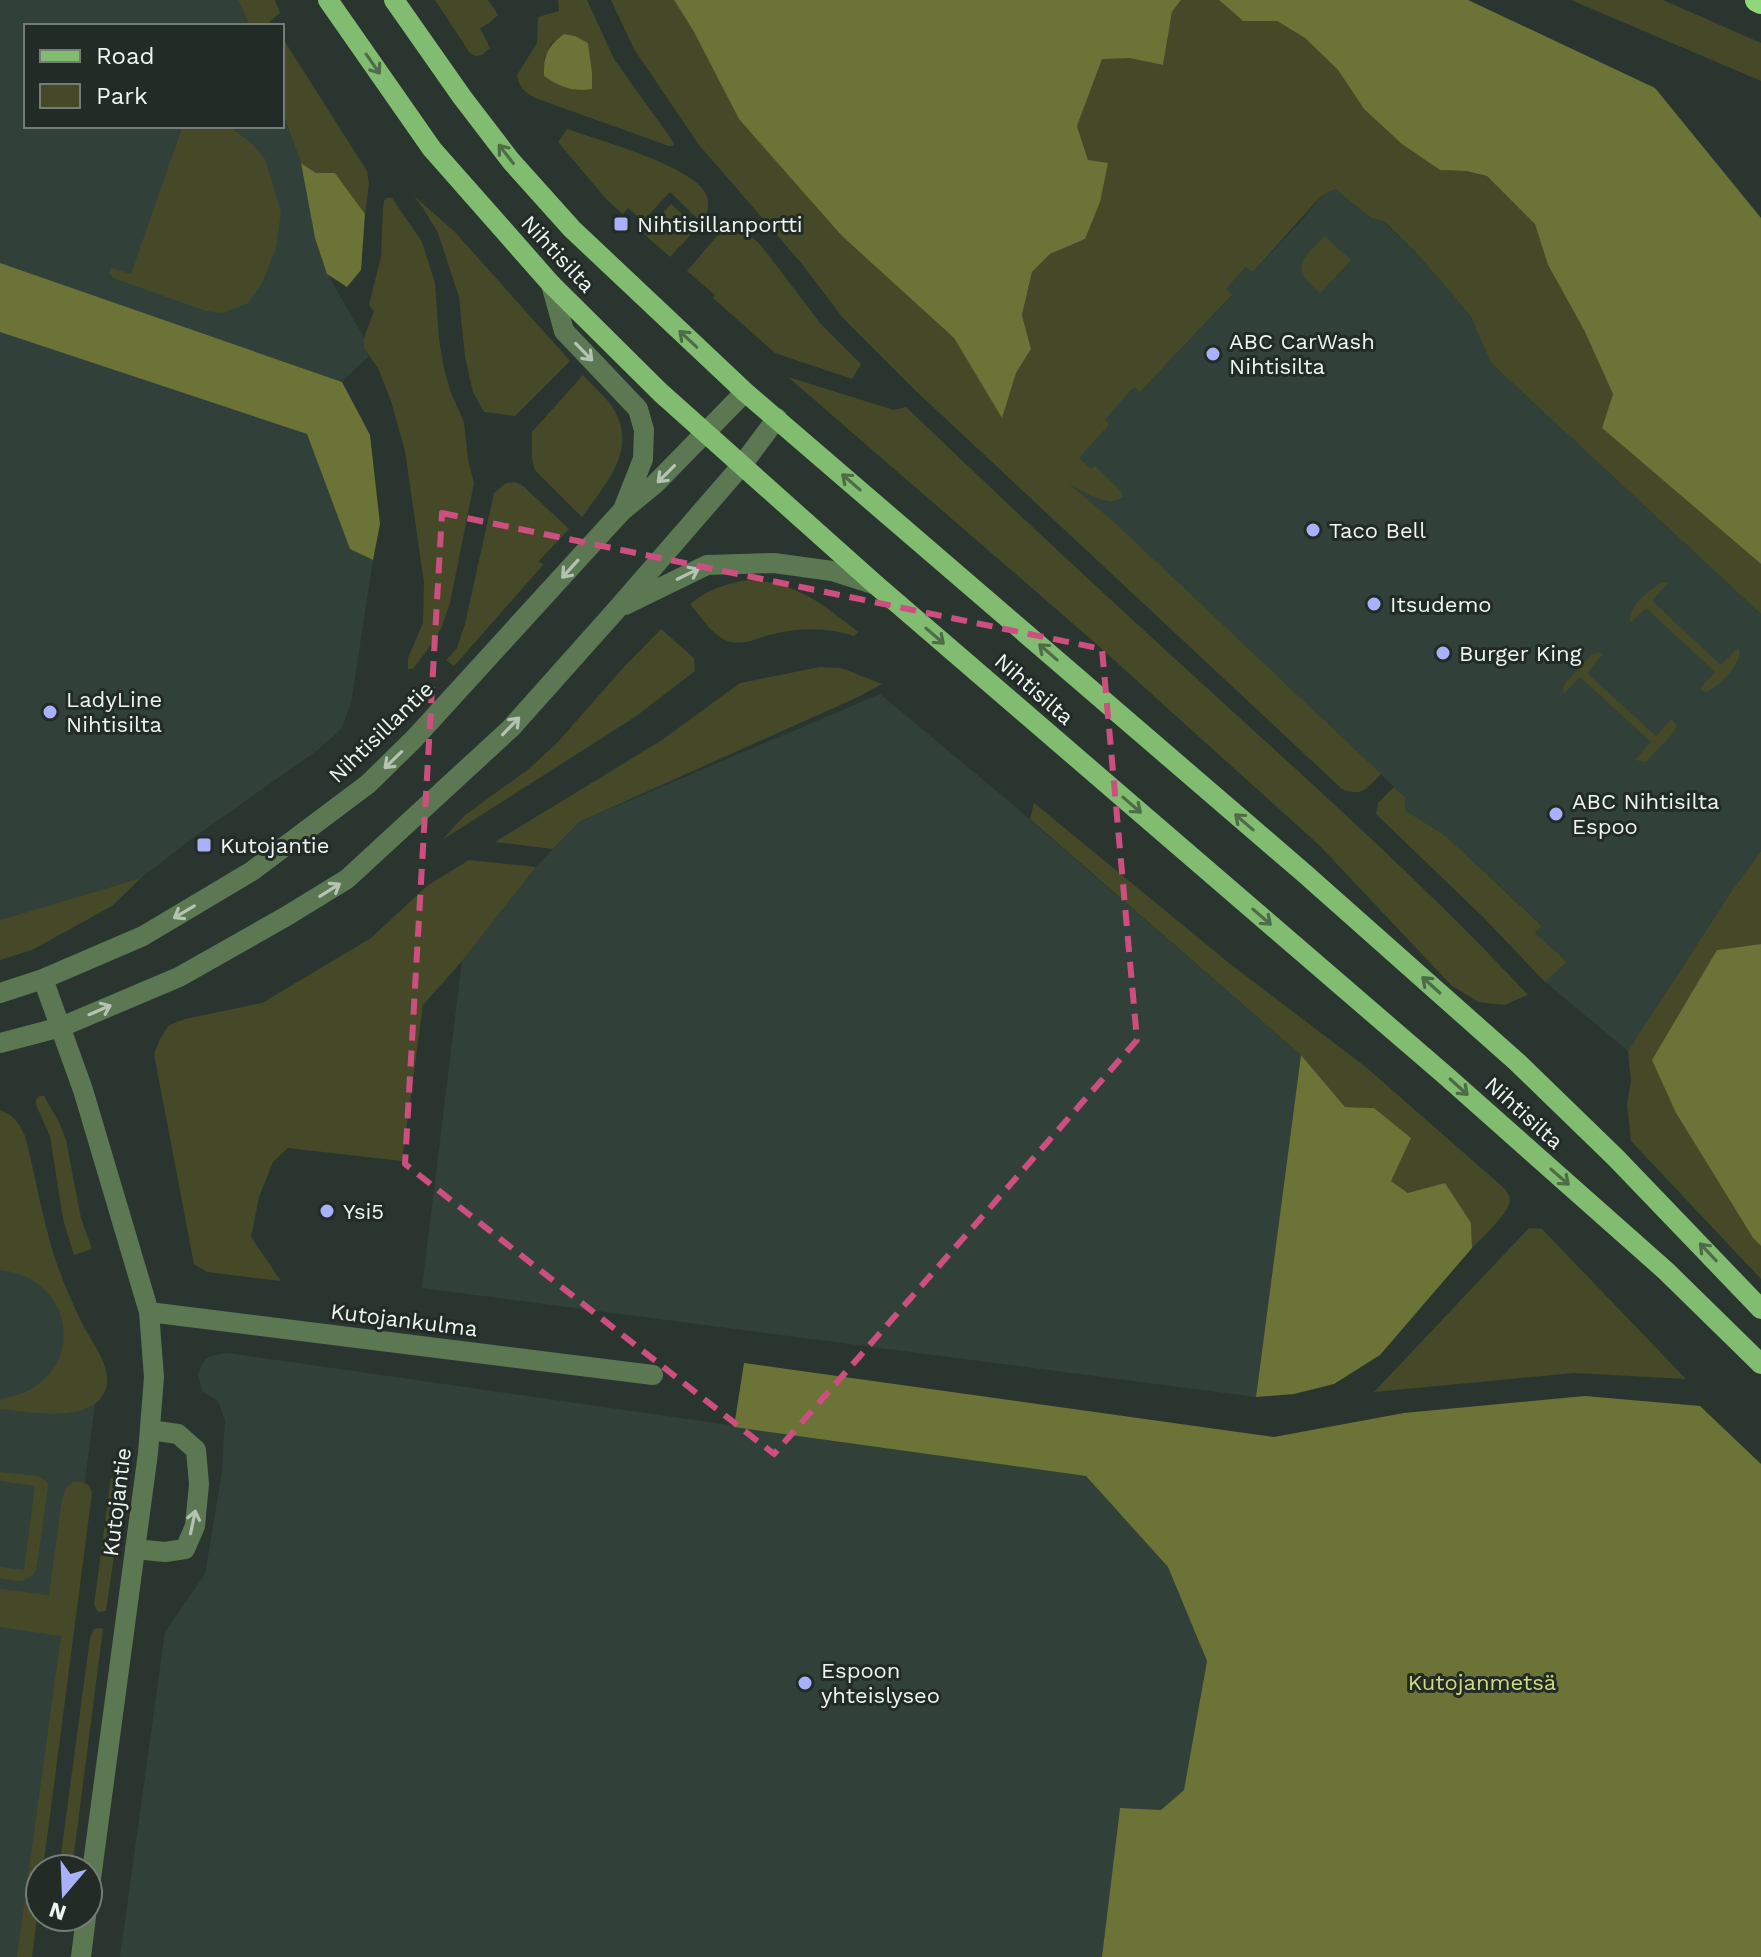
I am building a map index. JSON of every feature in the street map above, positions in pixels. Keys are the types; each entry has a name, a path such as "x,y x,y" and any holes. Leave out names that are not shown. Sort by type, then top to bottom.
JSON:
{"main road":[{"name":"Nihtisilta","path":"328,0 432,149 551,284 661,393 876,585 1445,1075 1666,1271 1761,1364"},
{"name":"Nihtisilta","path":"394,0 511,161 572,229 745,392 1304,873 1517,1062 1627,1169 1761,1309"}],"street":[{"name":"Nihtisillantie","path":"551,284 564,331 638,409 644,430 643,459 622,511"},
{"name":"Nihtisillantie","path":"0,993 43,979 143,936 252,871 368,784 414,739 622,511 655,484 745,392"},
{"path":"0,1043 61,1027 179,977 347,879 511,728 742,465 777,418"},
{"path":"618,608 707,565 774,563 832,571 876,585"},
{"name":"Kutojantie","path":"43,979 83,1090 149,1312 154,1377 150,1430 94,1853"},
{"name":"Kutojankulma","path":"149,1312 653,1375"},
{"path":"135,1549 165,1552 185,1549 195,1526 199,1484 196,1450 178,1434 150,1430"},
{"path":"81,1957 84,1933"}],"highlighted area":[{"path":"442,513 1102,649 1137,1040 774,1454 405,1164"}],"shaded area":[{"path":"0,0 238,0 249,24 24,24 24,128 284,128 284,116 301,163 315,238 327,273 364,338 368,357 342,382 0,263"},
{"path":"1335,189 1371,218 1384,222 1414,250 1470,315 1491,363 1761,614 1761,851 1628,1051 1545,982 1567,962 1535,933 1542,925 1447,837 1405,810 1405,797 1112,520 1059,476 1071,484 1078,458 1109,425 1104,419 1134,386 1141,391 1232,296 1226,289 1247,266 1253,272 1321,196"},
{"path":"0,332 307,434 350,549 373,560 351,703 341,729 319,749 141,878 0,920"},
{"path":"880,694 1301,1055 1256,1397 422,1288 462,961 536,867 579,822"},
{"path":"0,1238 49,1240 96,1397 36,1853 24,1853 25,1933 22,1957 0,1957"},
{"path":"227,1353 1086,1476 1168,1567 1207,1661 1184,1790 1161,1810 1120,1809 1102,1957 120,1957 165,1632 205,1574 222,1472 225,1420 218,1401 202,1391 198,1374 204,1360"}],"green space":[{"path":"238,0 275,0 280,13 269,22 270,24 249,24"},
{"path":"435,0 488,0 498,15 480,28 490,48 482,55 470,53"},
{"path":"558,0 587,0 614,59 674,143 673,146 535,98 523,89 517,75 537,43 538,17 559,11","holes":["564,34 588,43 592,72 544,59 551,44"]},
{"path":"611,0 674,0 842,236 954,338 1002,417 1016,373 1031,349 1022,315 1032,272 1050,254 1085,239 1088,160 1077,126 1102,58 1129,58 1163,65 1172,12 1181,0 1219,0 1243,21 1277,21 1305,38 1338,70 1364,109 1440,170 1487,176 1536,224 1548,265 1584,330 1613,394 1602,428 1761,564 1761,614 1491,363 1470,315 1414,250 1385,222 1371,218 1335,189 1321,196 1253,272 1246,267 1226,289 1232,295 1140,392 1134,387 1105,419 1109,425 1079,458 1091,469 1095,466 1121,491 1123,497 1111,502 1069,484 1112,520 1381,774 1360,792 1342,789 917,392 843,318 802,264 699,145 634,49"},
{"path":"674,0 1181,0 1172,12 1163,65 1129,58 1102,59 1077,126 1088,160 1108,163 1100,202 1085,239 1050,254 1032,272 1022,315 1031,349 1016,373 1002,418 954,338 842,236 739,119"},
{"path":"1219,0 1468,0 1655,88 1761,218 1761,564 1602,428 1613,394 1584,330 1548,265 1535,224 1487,176 1440,170 1402,144 1364,109 1338,70 1305,38 1277,21 1243,21"},
{"path":"1571,0 1663,0 1761,43 1761,81"},
{"path":"564,34 588,43 592,89 566,88 544,76 548,52"},
{"path":"284,40 367,171 369,184 365,214 335,173 316,173 301,163 284,116"},
{"path":"182,128 230,128 251,143 265,159 281,212 276,248 263,281 248,303 223,313 206,311 113,278 109,273 111,268 131,274"},
{"path":"567,129 638,153 690,178 706,195 708,204 704,218 701,222 670,192 643,221 628,208 623,214 607,200 558,142"},
{"path":"301,163 316,173 335,173 365,214 361,270 347,287 327,274 315,238"},
{"path":"414,196 454,231 570,361 515,416 484,412 473,392 465,357 459,297 438,233"},
{"path":"387,198 392,198 422,242 435,283 444,369 464,422 474,483 450,603 434,641 413,669 408,669 408,658 423,623 424,583 405,451 378,368 364,348 364,338 374,311 369,305 381,257 383,208"},
{"path":"671,204 697,228 670,257 644,234"},
{"path":"730,229 744,231 760,244 820,323 861,364 852,379 775,353 687,271 717,236"},
{"path":"1324,236 1351,260 1320,293 1305,276 1302,264"},
{"path":"0,263 342,382 370,435 380,524 373,560 350,549 307,434 0,332"},
{"path":"583,375 613,408 622,438 616,466 582,517 535,470 532,432"},
{"path":"788,377 894,410 906,407 1382,849 1528,995 1505,1005 1478,1002 1451,985 1319,845 1093,641"},
{"path":"515,482 569,529 538,562 544,564 454,666 446,660 457,648 465,624 494,493 506,483"},
{"path":"750,580 796,591 858,632 854,636 834,631 803,630 743,642 725,640 690,604 718,588"},
{"path":"1663,582 1668,583 1652,601 1721,665 1738,648 1740,654 1731,671 1717,686 1706,692 1700,689 1715,672 1646,608 1630,623 1636,605"},
{"path":"661,629 694,658 695,671 635,717 442,840 464,816 530,768 558,742"},
{"path":"1592,654 1603,654 1587,673 1656,736 1672,719 1677,726 1646,762 1635,760 1651,742 1580,677 1564,694 1564,685"},
{"path":"820,667 841,668 882,684 579,822 553,849 495,842 662,740 740,683"},
{"path":"1394,787 1405,797 1405,810 1447,837 1542,926 1535,933 1567,962 1545,982 1376,814 1378,803"},
{"path":"1034,803 1229,963 1367,1068 1505,1189 1510,1201 1494,1226 1472,1248 1471,1223 1408,1193 1390,1180 1374,1108 1345,1107 1301,1055 1030,819"},
{"path":"1761,851 1761,944 1717,950 1676,1113 1753,1238 1761,1246 1761,1279 1631,1141 1627,1104 1631,1081 1628,1051"},
{"path":"469,860 536,867 423,1005 402,1161 288,1148 273,1162 259,1197 251,1237 281,1281 207,1272 194,1264 154,1054 169,1025 262,1003 371,938 427,886"},
{"path":"141,878 112,906 32,950 0,960 0,920"},
{"path":"1761,944 1761,1246 1753,1238 1676,1113 1652,1060 1717,950"},
{"path":"1301,1055 1345,1107 1374,1108 1411,1138 1391,1181 1408,1193 1445,1183 1471,1223 1472,1248 1380,1355 1334,1384 1294,1394 1256,1397"},
{"path":"39,1096 44,1096 66,1140 81,1218 92,1249 74,1255 63,1219 50,1136 36,1105"},
{"path":"0,1110 16,1120 25,1136 55,1259 105,1368 106,1388 101,1398 81,1410 54,1414 0,1409 0,1399 29,1390 49,1374 60,1355 64,1333 59,1311 47,1292 27,1277 0,1270"},
{"path":"1529,1228 1542,1229 1686,1379 1574,1373 1374,1392"},
{"name":"Kutojanmetsä","path":"744,1363 1274,1437 1404,1413 1585,1396 1700,1406 1761,1464 1761,1957 1102,1957 1120,1808 1161,1810 1184,1790 1207,1661 1168,1567 1086,1476 734,1427"},
{"path":"0,1472 37,1476 47,1482 36,1571 24,1580 0,1578 0,1567 24,1570 35,1486 0,1481"},
{"path":"111,1478 117,1480 123,1493 106,1611 98,1612 94,1605"},
{"path":"73,1482 82,1482 89,1485 92,1493 45,1853 31,1853 61,1636 0,1627 0,1589 49,1595 66,1488"},
{"path":"94,1629 103,1629 74,1853 61,1853 90,1638"},
{"path":"24,1906 24,1933 35,1933 32,1957 17,1957"}],"place":[{"name":"Nihtisillanportti","path":"621,224"},
{"name":"ABC CarWash Nihtisilta","path":"1213,354"},
{"name":"Taco Bell","path":"1313,530"},
{"name":"Itsudemo","path":"1374,604"},
{"name":"Burger King","path":"1443,653"},
{"name":"LadyLine Nihtisilta","path":"50,712"},
{"name":"ABC Nihtisilta Espoo","path":"1556,814"},
{"name":"Kutojantie","path":"204,845"},
{"name":"Ysi5","path":"327,1211"},
{"name":"Espoon yhteislyseo","path":"805,1683"}]}
